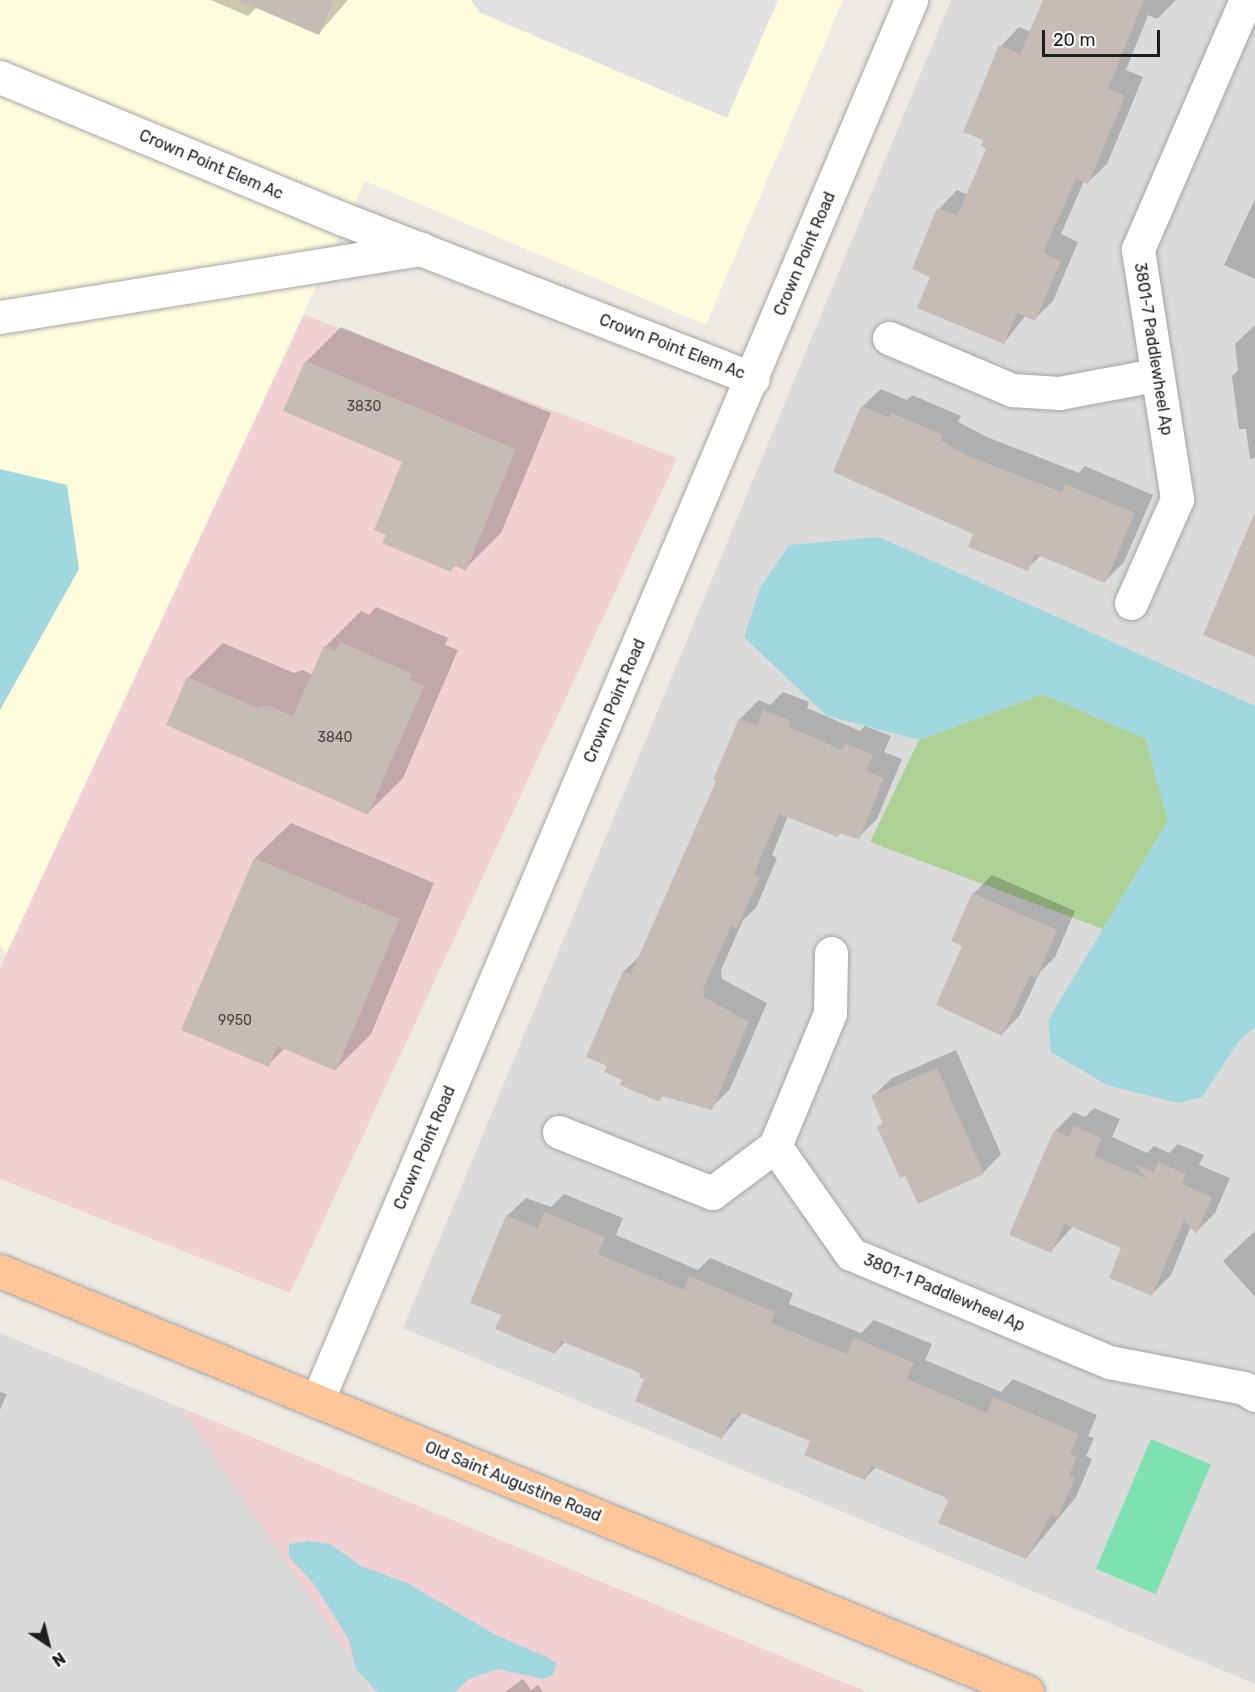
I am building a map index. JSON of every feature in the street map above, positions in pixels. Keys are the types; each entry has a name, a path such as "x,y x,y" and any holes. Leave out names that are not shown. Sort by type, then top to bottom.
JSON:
{"main road":[{"name":"Old Saint Augustine Road","path":"0,1271 1027,1692"}],"street":[{"name":"Crown Point Road","path":"317,1401 753,379 911,0"},
{"name":"3801-7 Paddlewheel Ap","path":"1131,603 1177,500 1155,375 1138,249 1245,0"},
{"name":"Crown Point Elem Ac","path":"0,77 341,218 424,248 753,379"},
{"path":"0,317 424,248"},
{"path":"889,338 1012,390 1059,393 1155,375"},
{"path":"558,1132 712,1193 775,1146 830,1013 831,953"},
{"name":"3801-1 Paddlewheel Ap","path":"775,1146 851,1254 1109,1362 1244,1388 1255,1395"}],"shaded area":[{"path":"0,0 843,0 706,325 365,181 6,954 0,945"},
{"path":"471,0 778,0 727,118 479,12"},
{"path":"951,0 1255,0 1255,1684 403,1328"},
{"path":"304,315 677,458 290,1293 0,1179 0,968"},
{"path":"0,1333 182,1408 374,1692 0,1692"},
{"path":"182,1408 867,1692 374,1692"}],"green space":[{"path":"1043,694 1146,739 1168,821 1103,929 870,842 919,740"},
{"path":"1151,1439 1211,1464 1156,1594 1096,1569"}],"water":[{"path":"0,469 67,485 79,569 0,710"},
{"path":"879,537 1255,706 1255,1027 1239,1041 1202,1097 1179,1103 1107,1085 1051,1052 1048,1020 1168,821 1146,739 1043,694 919,740 827,716 744,637 760,588 789,545"},
{"path":"308,1541 330,1544 361,1566 407,1583 496,1635 547,1657 557,1664 553,1675 543,1679 498,1669 469,1679 455,1692 377,1692 356,1669 349,1640 314,1584 289,1557 289,1544"}],"building":[{"path":"238,0 334,0 319,35"},
{"path":"1043,0 1144,0 1108,89 1125,96 1088,184 1076,179 1043,253 1061,261 1035,321 1017,313 1004,344 917,308 930,277 912,269 937,208 957,216 986,149 981,146 983,140 963,132 999,45 1020,54"},
{"path":"305,361 516,449 466,571 454,565 451,572 382,543 386,535 374,530 402,462 283,411"},
{"path":"861,406 889,418 892,413 943,435 941,441 968,456 1062,492 1065,484 1135,513 1105,583 1035,554 1028,571 968,547 973,534 833,472"},
{"path":"1255,512 1255,657 1203,635"},
{"path":"340,642 413,674 410,680 424,686 368,815 166,725 187,677 258,708 267,705 293,716 324,646 336,651"},
{"path":"763,710 791,721 789,727 842,750 845,743 873,755 866,771 884,778 859,840 840,833 838,837 779,814 754,874 760,877 737,928 731,926 703,990 704,997 749,1022 712,1110 662,1096 660,1102 620,1085 622,1080 604,1072 607,1066 586,1057 623,971 631,974 716,781 713,780 739,718 757,726"},
{"path":"254,858 400,919 336,1071 277,1046 269,1067 181,1030"},
{"path":"972,893 1057,930 1036,978 1030,975 1002,1036 936,1005 962,946 951,941"},
{"path":"937,1068 984,1174 918,1204 905,1176 900,1178 877,1127 883,1124 871,1096"},
{"path":"1074,1126 1102,1138 1094,1156 1147,1179 1134,1164 1154,1172 1158,1162 1186,1174 1182,1184 1212,1197 1196,1234 1184,1220 1152,1296 1109,1278 1121,1248 1065,1224 1051,1253 1009,1235 1054,1130 1069,1137"},
{"path":"544,1212 605,1237 598,1254 684,1290 689,1276 775,1312 771,1323 847,1354 854,1338 914,1363 907,1379 987,1413 993,1397 1079,1434 1070,1454 1077,1457 1069,1475 1075,1478 1058,1517 1051,1515 1026,1559 938,1523 948,1501 944,1497 871,1466 865,1480 835,1468 804,1455 810,1441 739,1412 737,1418 732,1416 722,1439 635,1401 644,1379 639,1377 640,1373 561,1341 555,1354 495,1329 501,1315 470,1303 506,1215 538,1228"}]}
